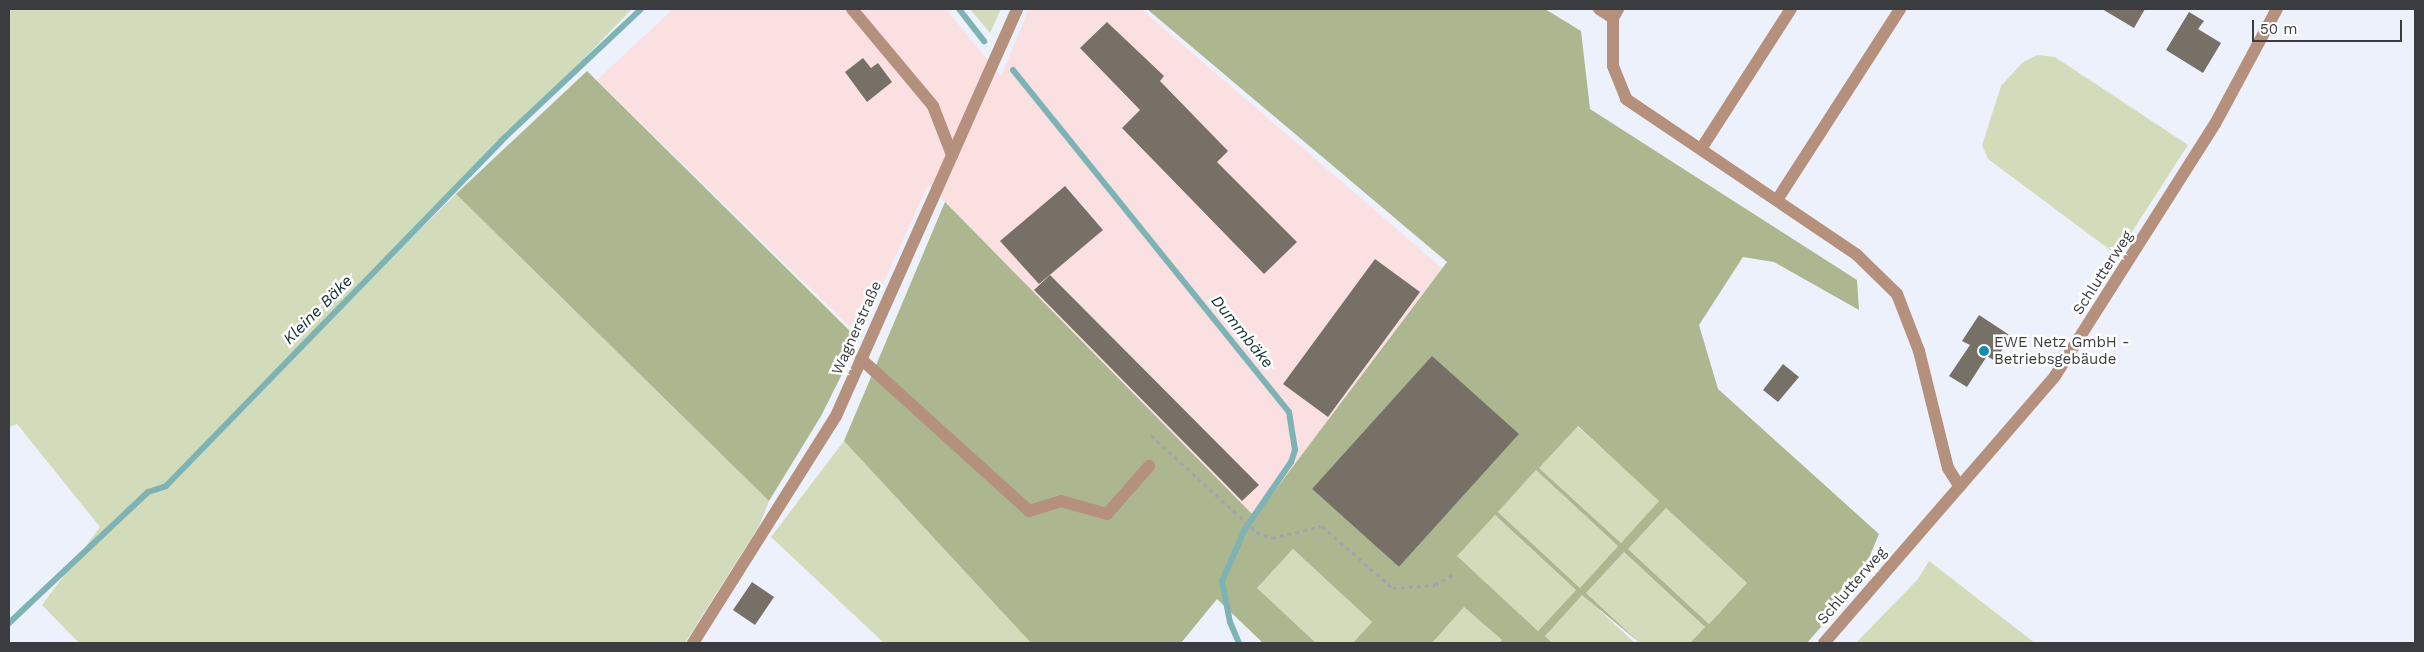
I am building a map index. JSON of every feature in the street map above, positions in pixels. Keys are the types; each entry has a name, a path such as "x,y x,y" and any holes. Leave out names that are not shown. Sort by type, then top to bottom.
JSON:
{"street":[{"path":"852,9 933,106 952,155"},
{"name":"Wagnerstraße","path":"693,643 836,416 1017,9"},
{"path":"1599,9 1616,13 1613,66 1626,99 1857,255 1897,294 1919,351 1948,468 1960,487"},
{"path":"1701,149 1791,9"},
{"path":"1777,200 1900,9"},
{"name":"Schlutterweg","path":"1824,643 2055,376 2121,277 2215,124 2278,9"},
{"path":"861,359 1029,511 1061,501 1107,514 1149,466"}],"path":[{"path":"1151,435 1256,532 1272,538 1322,526 1393,588 1435,585 1452,575"}],"shaded area":[{"path":"673,9 946,9 1001,76 1029,9 1141,9 1442,268 1255,518 928,185 859,336 597,80"}],"green space":[{"path":"9,9 632,9 388,261 456,194 769,501 759,526 685,643 79,643 42,605 100,527 17,424 9,427"},
{"path":"970,9 1001,9 990,33"},
{"path":"1147,9 1545,9 1581,31 1590,109 1857,280 1859,310 1774,262 1743,257 1699,325 1718,389 1879,534 1858,584 1807,643 1690,643 1705,627 1624,552 1586,593 1640,643 1582,595 1545,636 1552,643 1499,643 1502,640 1464,607 1432,643 1353,643 1372,622 1293,549 1257,588 1316,643 1263,643 1217,599 1181,643 1031,643 844,441 945,202 1255,517 1447,262","holes":["1578,426 1659,501 1621,543 1539,468","1518,435 1399,567 1312,489","1536,470 1618,546 1580,588 1498,512","1666,508 1747,583 1709,624 1628,549","1495,515 1576,590 1538,631 1457,556"]},
{"path":"2037,55 2055,57 2188,145 2117,255 1988,159 1982,145 2001,86 2022,63"},
{"path":"587,71 859,340 821,416 769,501 456,194"},
{"path":"1577,426 1660,501 1621,543 1539,468"},
{"path":"844,441 1031,643 884,643 771,537"},
{"path":"1536,470 1618,546 1580,588 1498,512"},
{"path":"1666,508 1747,583 1709,624 1628,549"},
{"path":"1495,515 1576,590 1538,631 1456,556"},
{"path":"1293,549 1372,622 1353,643 1316,643 1257,588"},
{"path":"1624,552 1705,627 1690,643 1640,643 1586,593"},
{"path":"1929,561 2035,643 1856,643 1918,579"},
{"path":"1582,594 1635,643 1552,643 1544,636"},
{"path":"1464,607 1502,640 1499,643 1432,643"}],"building":[{"path":"2102,9 2145,9 2134,28"},
{"path":"2189,12 2204,21 2198,29 2221,43 2203,73 2166,50"},
{"path":"1107,22 1164,76 1160,81 1228,151 1217,162 1297,242 1264,274 1122,128 1140,110 1080,48"},
{"path":"863,58 871,68 878,63 892,82 867,102 845,72"},
{"path":"1065,186 1103,230 1039,284 1000,241"},
{"path":"1375,259 1420,292 1328,417 1283,384"},
{"path":"1050,275 1259,485 1242,501 1034,290"},
{"name":"EWE Netz GmbH - Betriebsgebäude","path":"1979,315 2011,336 1995,361 1987,356 1967,387 1949,376 1970,345 1962,341"},
{"path":"1432,356 1519,434 1399,567 1312,489"},
{"path":"1783,364 1799,377 1778,402 1763,390"},
{"path":"752,582 774,597 755,625 733,610"}],"waterway":[{"name":"Kleine Bäke","path":"9,623 148,492 166,486 501,141 641,9"},
{"name":"Dummbäke","path":"959,9 984,41"},
{"name":"Dummbäke","path":"1013,70 1289,412 1295,450 1291,462 1245,529 1222,581 1230,622 1239,643"}],"place":[{"name":"EWE Netz GmbH - Betriebsgebäude","path":"1984,351"}]}
